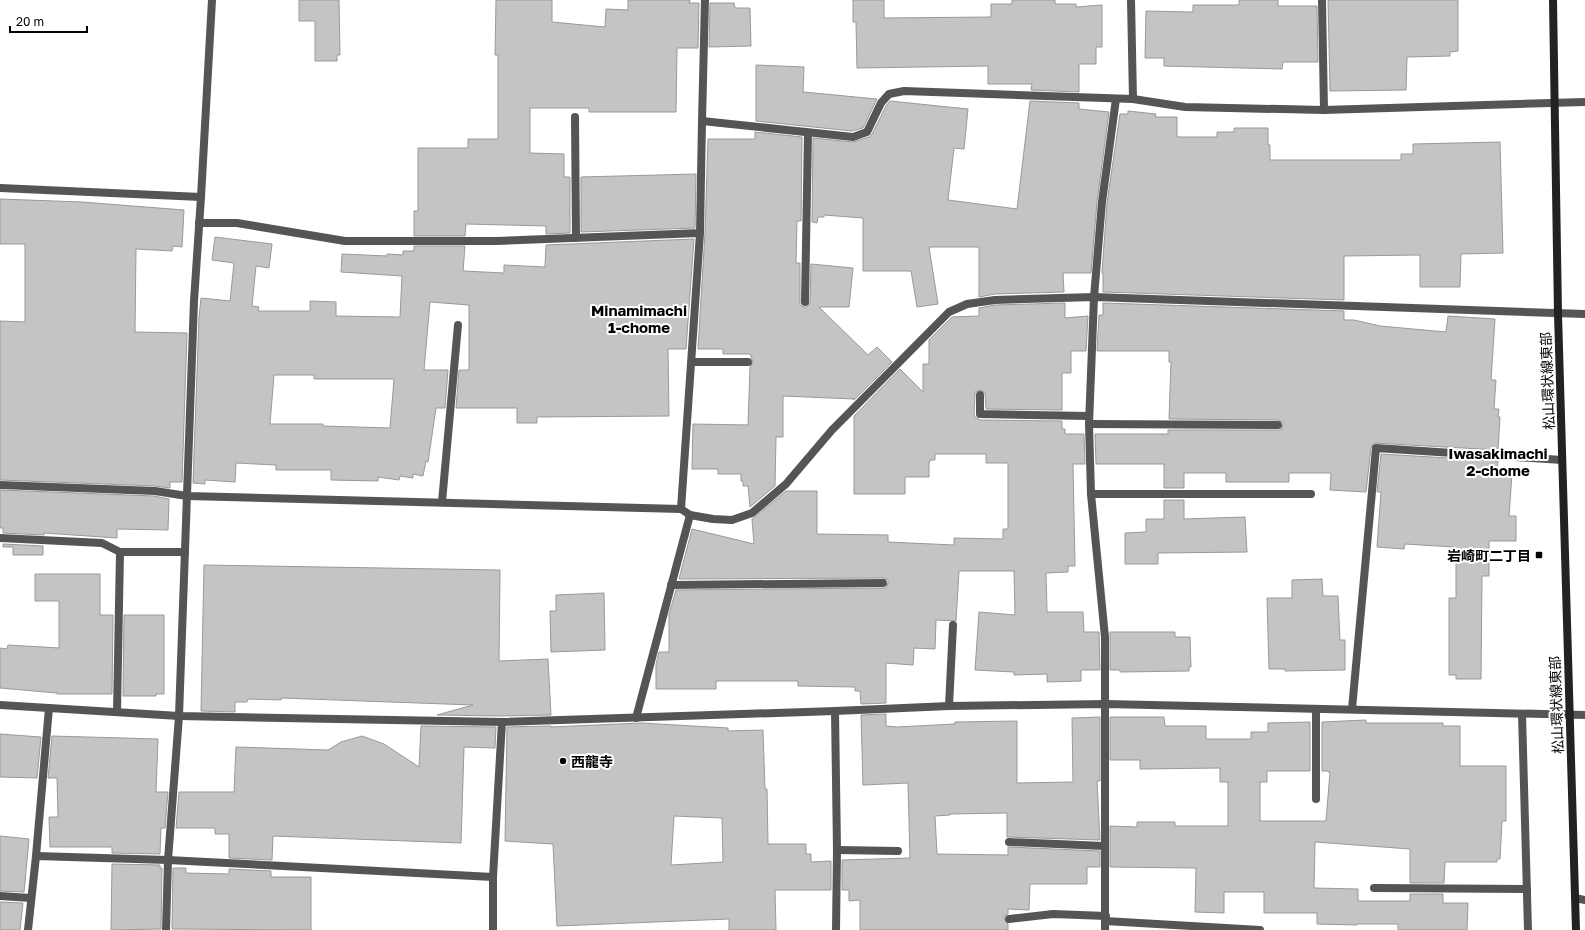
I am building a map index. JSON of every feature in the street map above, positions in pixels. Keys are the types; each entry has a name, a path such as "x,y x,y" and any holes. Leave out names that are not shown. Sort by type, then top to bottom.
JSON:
{"street":[{"path":"166,930 168,860 179,716 194,300 212,0"},
{"path":"681,509 700,233 705,0"},
{"path":"1131,0 1133,99"},
{"path":"1322,0 1324,110"},
{"name":"松山環状線東部","path":"1553,0 1558,314 1576,930"},
{"path":"702,121 853,137 868,132 881,102 889,94 904,90 1133,99 1185,107 1324,110 1585,102"},
{"path":"1105,930 1105,637 1091,494 1089,420 1094,297 1102,202 1116,99"},
{"path":"575,117 576,238"},
{"path":"805,302 808,132"},
{"path":"0,188 201,197"},
{"path":"199,223 237,223 345,241 496,241 700,233"},
{"path":"0,485 155,491 187,496 681,509 690,515 713,519 732,520 752,513 786,484 832,430 949,312 967,304 995,300 1094,297 1585,314"},
{"path":"442,502 458,325"},
{"path":"692,362 748,362"},
{"path":"980,395 980,414 1089,420 1278,425"},
{"path":"1352,709 1376,448 1562,460"},
{"path":"1091,494 1311,494"},
{"path":"636,718 690,515"},
{"path":"0,538 102,543 120,552 185,552"},
{"path":"117,712 120,552"},
{"path":"671,585 882,583"},
{"path":"949,706 953,625"},
{"path":"0,705 179,716 502,722 949,706 1106,704 1585,715"},
{"path":"28,930 36,856 48,708"},
{"path":"1316,709 1316,799"},
{"path":"835,711 837,850 836,930"},
{"path":"1522,714 1528,930"},
{"path":"492,930 493,877 502,722"},
{"path":"1009,842 1104,846"},
{"path":"837,850 898,851"},
{"path":"36,856 168,860 493,877"},
{"path":"1374,888 1527,889"},
{"path":"0,896 31,898"},
{"path":"1575,898 1585,900"},
{"path":"1009,919 1053,914 1260,930"}],"building":[{"path":"299,0 339,0 340,55 337,55 337,61 315,61 315,21 299,21"},
{"path":"496,0 552,0 552,22 605,27 606,9 628,10 628,0 690,0 689,3 699,3 698,48 677,48 676,112 589,112 589,108 530,108 530,153 564,154 564,177 570,177 570,233 546,234 546,226 466,224 465,236 414,236 414,211 418,211 418,148 468,148 468,139 498,139 498,55 495,55"},
{"path":"853,0 884,0 884,18 991,17 991,4 1012,4 1012,0 1055,0 1055,4 1076,4 1076,7 1102,5 1102,47 1096,47 1096,64 1079,64 1079,92 1031,90 1032,84 988,84 988,66 857,68 856,22 853,22"},
{"path":"1239,0 1278,0 1278,6 1317,6 1318,62 1283,62 1282,69 1164,66 1164,58 1145,58 1146,11 1193,12 1193,5 1239,5"},
{"path":"1328,0 1458,0 1458,51 1450,52 1450,56 1407,57 1406,90 1330,91"},
{"path":"710,3 734,3 735,8 750,8 751,46 709,47"},
{"path":"756,65 804,67 803,92 877,99 863,128 852,131 756,121"},
{"path":"890,101 968,109 964,149 954,148 948,200 1017,209 1030,101 1079,103 1079,109 1109,112 1097,202 1091,273 1063,273 1064,292 995,294 979,297 979,247 929,247 938,304 917,307 911,271 863,271 863,218 824,215 824,217 818,217 817,223 812,222 813,138 853,142 869,137"},
{"path":"1128,111 1156,114 1155,117 1177,117 1177,137 1217,137 1217,132 1234,132 1234,128 1268,128 1270,160 1401,160 1401,154 1413,154 1413,144 1500,142 1503,253 1461,254 1460,287 1420,287 1420,255 1344,256 1344,300 1103,292 1102,273 1107,203 1120,114 1128,114"},
{"path":"755,132 802,137 801,221 797,221 796,263 800,263 800,305 807,307 810,302 811,264 853,268 849,307 819,307 868,355 877,347 892,362 854,400 783,396 783,437 776,437 775,486 750,507 748,486 743,486 741,474 718,474 718,469 692,469 693,424 748,425 750,367 753,362 750,354 723,354 723,349 698,349 705,233 708,139 755,139"},
{"path":"696,174 695,228 581,232 581,177"},
{"path":"0,199 82,202 184,210 182,247 173,246 172,251 136,249 135,332 187,333 182,482 170,482 170,488 155,486 0,480 0,321 25,322 25,244 0,244"},
{"path":"215,237 272,244 269,268 256,266 252,306 259,307 258,311 310,311 310,301 336,302 336,316 400,317 402,276 341,272 342,254 387,256 387,254 403,255 403,251 414,251 414,246 465,246 463,271 504,273 504,265 545,267 546,245 694,239 686,349 668,349 669,416 537,417 537,423 517,423 517,408 456,408 459,370 469,370 469,305 430,302 424,370 448,370 445,408 436,408 428,462 426,461 423,476 413,474 413,478 400,476 399,480 378,477 378,481 331,480 331,470 276,470 276,465 236,463 235,482 205,480 205,484 193,483 201,298 230,301 234,263 212,260","holes":["274,375 314,375 314,379 394,379 390,428 323,426 323,424 270,424"]},
{"path":"1065,303 1065,318 1088,316 1086,351 1071,351 1071,373 1062,373 1062,410 986,409 985,393 980,390 975,392 974,414 975,417 980,420 1062,421 1062,429 1065,429 1065,434 1084,434 1085,464 1073,464 1075,566 1068,566 1068,572 1046,573 1047,612 1083,612 1084,632 1099,632 1100,670 1081,670 1081,681 1047,682 1047,674 1014,675 1014,672 975,670 979,612 1015,615 1014,571 959,571 956,621 936,620 935,649 914,648 913,665 886,663 886,703 861,704 860,691 855,691 855,687 798,686 798,681 716,681 716,689 656,689 656,664 659,652 669,652 669,614 676,590 886,588 888,583 888,580 883,578 679,579 692,529 754,544 752,519 786,491 817,491 817,534 888,535 888,542 954,545 954,538 1003,539 1003,529 1008,529 1008,463 986,463 986,454 935,454 935,460 930,460 929,462 929,477 905,477 905,494 854,494 854,416 900,369 923,392 923,364 929,364 929,340 952,317 979,316 979,308 995,305"},
{"path":"1103,303 1344,311 1344,320 1354,320 1380,326 1446,332 1448,316 1495,319 1491,380 1496,380 1494,409 1499,409 1498,417 1500,417 1498,450 1374,443 1371,448 1366,492 1330,490 1331,473 1289,473 1289,482 1226,482 1226,473 1184,473 1184,488 1164,488 1164,464 1096,464 1095,434 1168,434 1168,430 1281,430 1283,425 1283,422 1278,420 1169,419 1171,362 1169,362 1169,351 1097,351 1099,315 1103,315"},
{"path":"1381,454 1498,461 1497,473 1512,474 1509,516 1516,516 1516,541 1489,541 1489,576 1482,576 1481,679 1456,679 1456,675 1449,675 1449,598 1456,598 1456,549 1454,549 1454,547 1405,544 1404,549 1377,547 1381,492 1377,492"},
{"path":"0,490 154,496 169,499 168,530 117,529 117,538 44,533 44,535 3,533 3,528 0,528"},
{"path":"1164,500 1184,500 1184,519 1245,517 1247,552 1158,553 1158,564 1125,564 1125,533 1146,532 1146,519 1164,519"},
{"path":"3,544 43,546 43,555 13,555 13,547 3,547"},
{"path":"204,565 500,570 499,661 548,659 551,715 437,715 473,705 281,698 281,700 248,699 247,702 235,702 235,712 201,711"},
{"path":"35,574 100,574 100,615 113,615 112,694 57,694 0,688 0,648 7,649 8,645 59,648 59,601 35,601"},
{"path":"1322,579 1323,596 1338,596 1340,640 1345,640 1345,670 1285,671 1285,669 1269,669 1267,598 1292,598 1292,580"},
{"path":"604,593 605,650 551,652 550,611 556,611 556,595"},
{"path":"124,615 164,615 164,694 156,694 156,696 123,696"},
{"path":"1110,632 1175,632 1175,637 1190,637 1191,667 1189,667 1189,671 1120,672 1120,670 1110,670"},
{"path":"886,714 886,726 897,727 955,724 955,722 1017,721 1017,783 1073,782 1072,718 1100,717 1100,781 1097,781 1100,840 1007,837 1007,813 950,814 935,816 937,854 1008,855 1008,847 1100,851 1100,867 1087,867 1087,884 1030,884 1029,910 1008,909 1008,914 1004,916 1004,919 1008,924 1008,930 860,930 860,900 849,901 849,890 842,890 842,860 910,858 908,783 863,785 861,715"},
{"path":"1110,717 1164,717 1165,726 1206,726 1206,739 1251,739 1251,732 1268,732 1268,723 1310,722 1310,771 1267,771 1267,782 1260,782 1260,821 1326,821 1330,772 1322,771 1322,722 1366,720 1366,723 1443,723 1443,726 1460,726 1460,766 1506,766 1506,821 1502,821 1500,859 1497,859 1497,862 1445,862 1444,883 1410,883 1410,849 1315,842 1314,888 1358,889 1358,901 1410,901 1410,894 1443,894 1443,903 1468,903 1467,930 1398,930 1398,924 1317,924 1317,913 1264,913 1264,892 1224,892 1224,913 1195,912 1196,868 1110,867 1110,826 1137,827 1137,822 1175,822 1175,826 1228,826 1228,782 1220,782 1220,768 1140,769 1140,760 1110,760"},
{"path":"641,723 728,728 728,731 763,730 765,789 767,789 768,844 806,844 806,854 811,854 811,862 831,861 831,890 775,890 776,930 729,930 729,919 557,926 553,844 505,841 507,727 551,727","holes":["674,816 722,818 723,862 671,865"]},
{"path":"421,726 496,727 495,748 464,747 461,843 273,836 272,860 229,858 229,834 215,834 215,828 176,828 179,792 234,792 236,747 328,750 341,742 362,736 384,744 419,767"},
{"path":"0,734 41,737 37,778 0,777"},
{"path":"52,736 158,739 156,792 168,792 165,828 161,828 160,854 112,853 112,847 50,847 49,817 58,817 57,778 48,778"},
{"path":"0,836 29,839 24,892 0,891"},
{"path":"112,864 160,865 160,868 162,868 161,929 111,930"},
{"path":"173,868 186,868 186,873 229,874 229,869 271,871 271,877 311,877 311,930 172,929"},
{"path":"0,902 23,903 20,930 0,930"}],"place":[{"name":"岩崎町二丁目","path":"1539,555"},
{"name":"西龍寺","path":"563,761"}],"district":[{"name":"Minamimachi 1-chome","path":"639,318"},
{"name":"Iwasakimachi 2-chome","path":"1498,462"}]}
